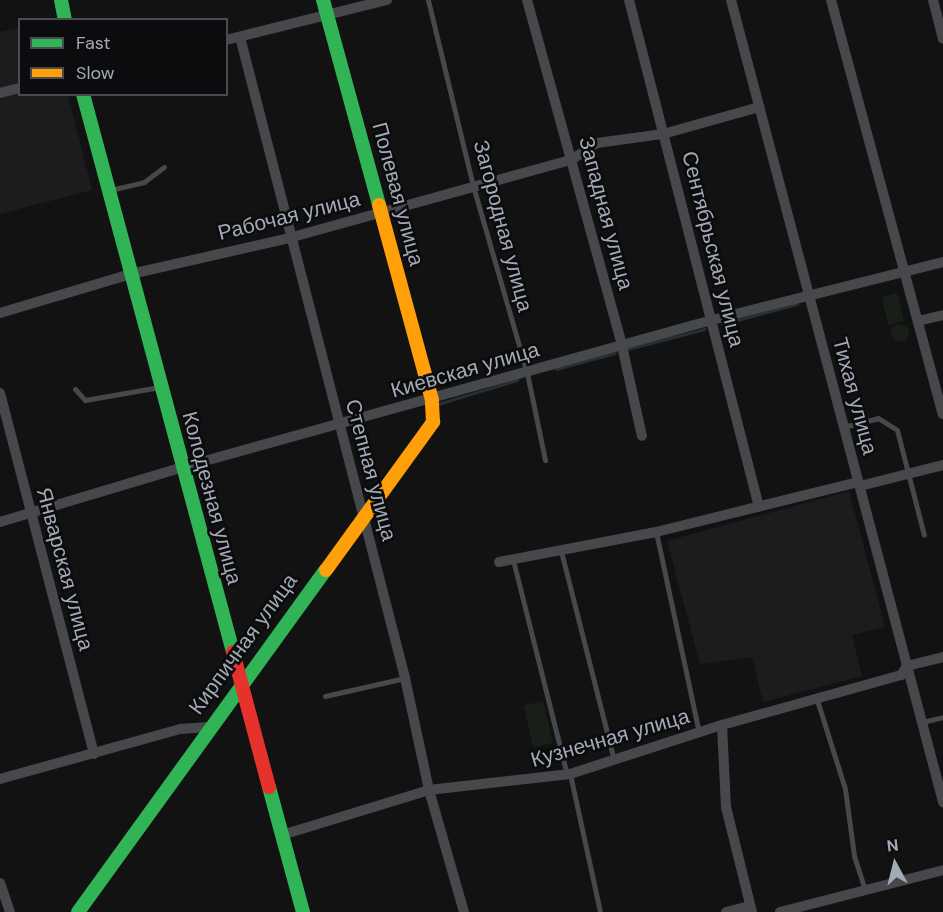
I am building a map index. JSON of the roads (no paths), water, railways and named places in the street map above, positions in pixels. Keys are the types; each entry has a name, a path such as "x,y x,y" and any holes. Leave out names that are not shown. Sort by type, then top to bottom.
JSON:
{"street":[{"path":"61,0 65,18"},
{"name":"Полевая улица","path":"323,0 432,400"},
{"path":"228,40 387,0"},
{"name":"Западная улица","path":"527,0 622,346 642,436"},
{"name":"Сентябрьская улица","path":"629,0 759,507"},
{"name":"Тихая улица","path":"731,0 943,802"},
{"path":"831,0 943,414"},
{"path":"933,0 943,39"},
{"name":"Степная улица","path":"240,37 405,678 429,790 464,912"},
{"path":"0,93 18,88"},
{"name":"Колодезная улица","path":"84,96 239,686 303,912"},
{"name":"Рабочая улица","path":"0,313 131,274 290,238 571,160 597,143 663,134 759,106"},
{"name":"Киевская улица","path":"0,522 183,467 432,400 712,320 808,294 943,262"},
{"path":"918,321 943,315"},
{"name":"Январская улица","path":"0,393 94,754"},
{"name":"Кирпичная улица","path":"78,912 239,686 434,422 432,400"},
{"path":"499,562 656,532 943,465"},
{"name":"Кузнечная улица","path":"282,835 429,790 568,774 722,725 901,675 908,666 943,657"},
{"path":"722,725 726,807 751,909 726,912"},
{"path":"0,779 180,729 209,728"},
{"path":"780,912 943,870"},
{"path":"0,883 10,912"}],"lane":[{"name":"Загородная улица","path":"428,0 473,186 527,373 545,460"},
{"path":"109,190 144,182 164,167"},
{"path":"75,389 85,400 161,387"},
{"path":"843,427 878,418 897,430 924,535"},
{"path":"656,532 699,733"},
{"path":"561,551 614,760"},
{"path":"513,560 568,774 600,912"},
{"path":"325,696 405,678"},
{"path":"817,700 845,789 854,856 865,890"},
{"path":"922,722 943,717"}],"waterway":[{"path":"722,324 797,304"},
{"path":"628,349 704,329"},
{"path":"556,369 615,353"},
{"path":"438,404 517,380"}]}
